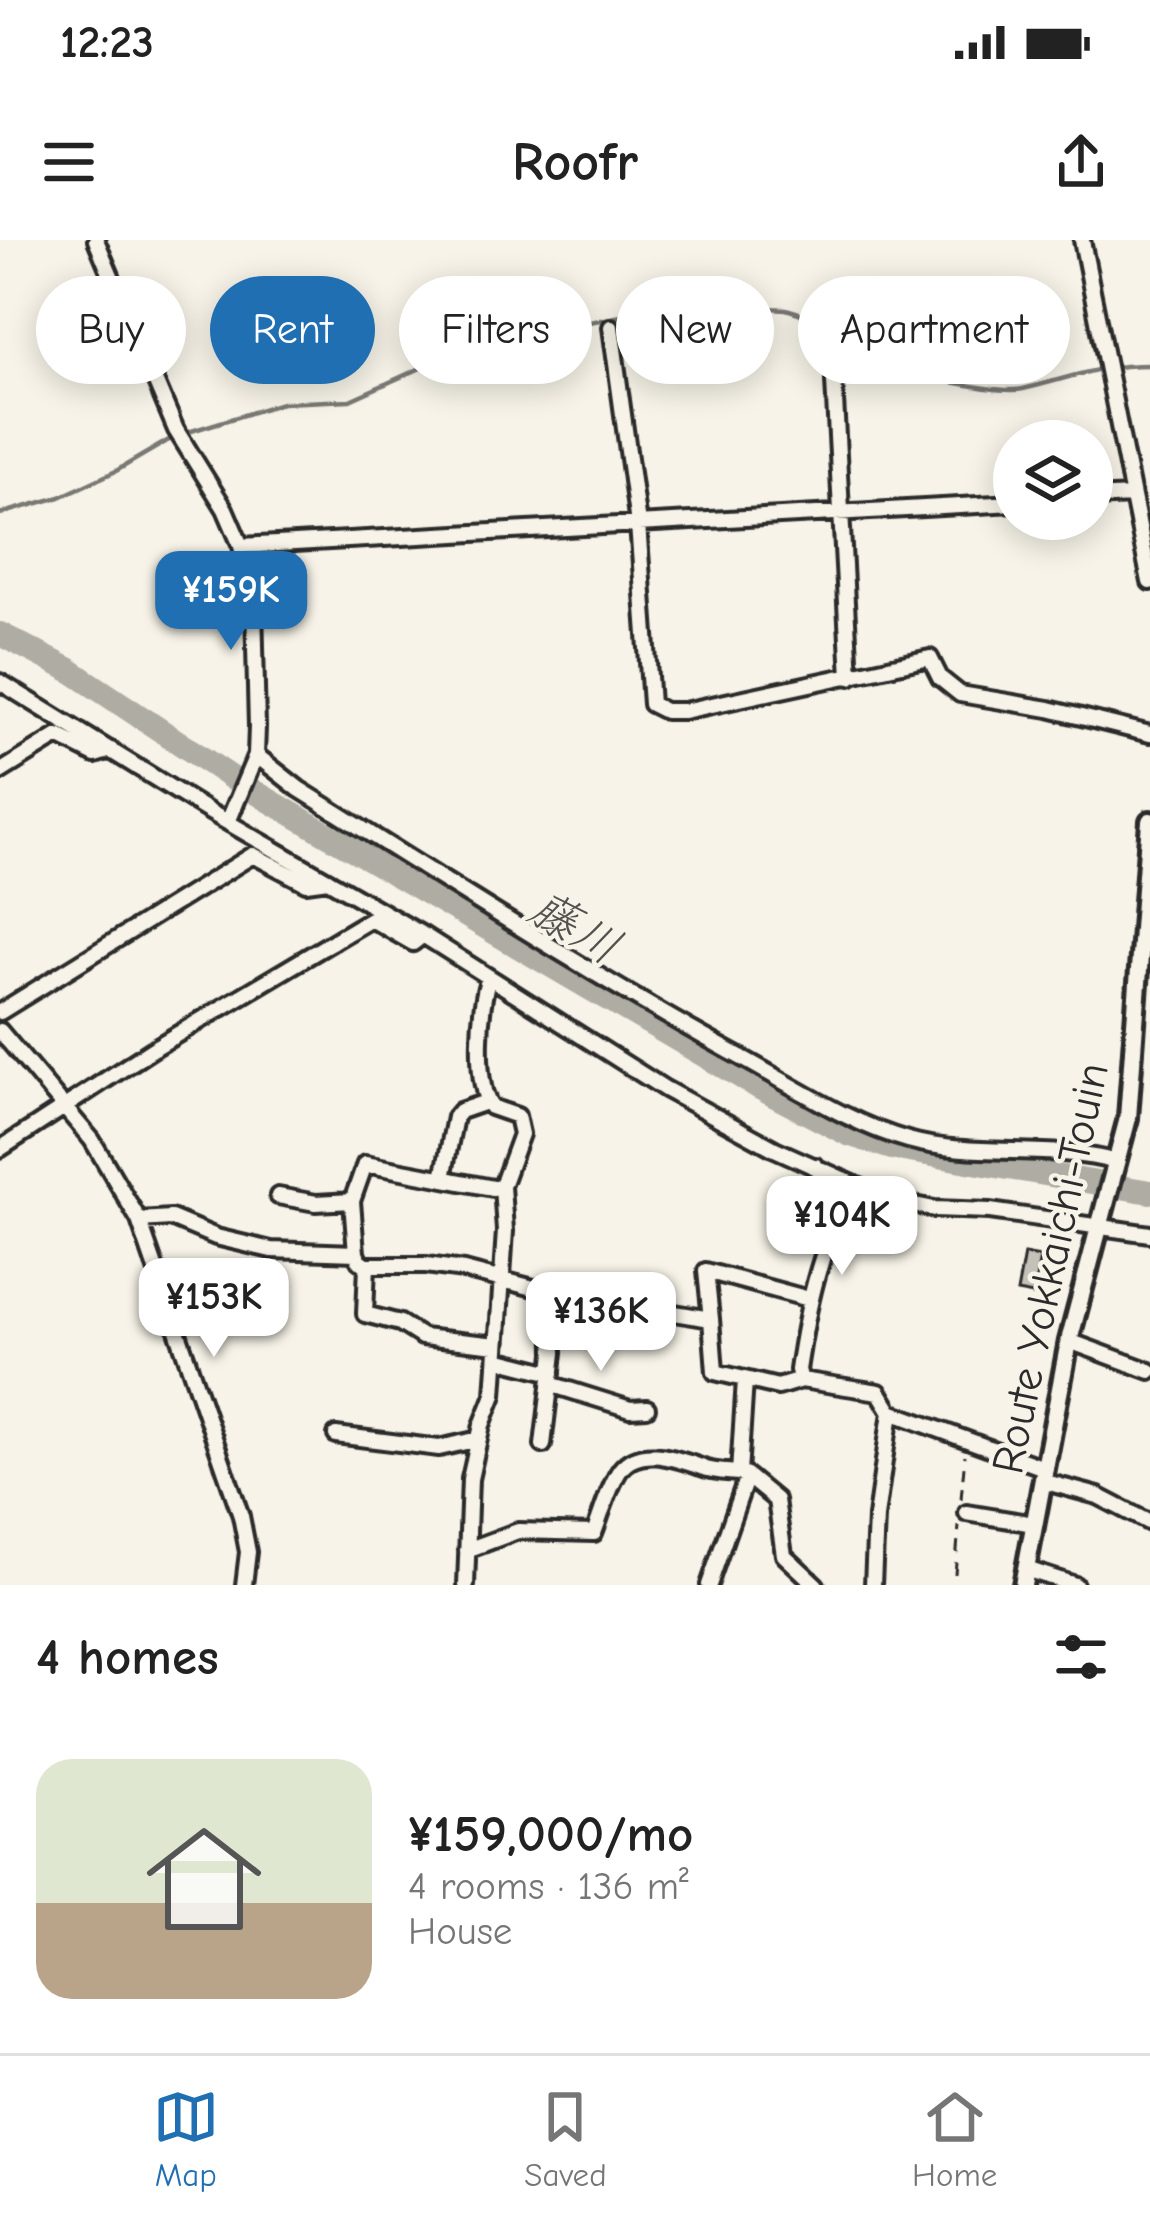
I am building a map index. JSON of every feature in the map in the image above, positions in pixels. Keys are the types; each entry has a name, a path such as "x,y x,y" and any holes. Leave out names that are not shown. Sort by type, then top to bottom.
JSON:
{"main road":[{"name":"Route Yokkaichi-Touin","path":"1024,1577 1069,1341 1127,1118 1145,952 1150,821"}],"street":[{"path":"96,240 178,434 225,509 241,546 254,606 254,760 230,818"},
{"path":"1082,240 1132,496 1146,543 1150,582"},
{"path":"611,327 638,524 651,704 665,711 684,711 930,658 940,678 960,694 1049,709 1150,734"},
{"path":"834,384 850,677"},
{"path":"1113,497 1132,496"},
{"path":"241,546 993,504"},
{"path":"0,682 423,935 664,1089 775,1149 887,1199 1150,1234"},
{"path":"0,772 58,736 95,755 111,750"},
{"path":"254,760 643,1004 856,1120 907,1140 957,1149 1088,1154 1115,1168"},
{"path":"0,1012 253,855 306,883 328,880"},
{"path":"0,1149 371,920 413,943 423,935"},
{"path":"486,1102 480,1067 489,977"},
{"path":"0,1031 92,1140 139,1220 241,1516 247,1538 244,1585"},
{"path":"443,1178 454,1117 486,1102"},
{"path":"466,1585 470,1479 494,1395 505,1231 502,1186 521,1123 486,1102"},
{"path":"502,1186 365,1164 352,1201 365,1314 400,1323 422,1336 497,1352 630,1409 647,1408"},
{"path":"816,1166 822,1179 849,1196 880,1204 887,1199"},
{"path":"278,1196 352,1201"},
{"path":"801,1380 798,1370 809,1299 837,1216 849,1196"},
{"path":"139,1220 171,1217 215,1237 271,1250 426,1265 553,1293 711,1319"},
{"path":"809,1299 706,1271 715,1372 778,1387 801,1380 879,1392 892,1412 1098,1496 1150,1523"},
{"path":"543,1445 551,1379 553,1293"},
{"path":"1069,1341 1150,1371"},
{"path":"709,1585 743,1474 745,1381"},
{"path":"873,1585 892,1412"},
{"path":"336,1435 439,1448 479,1439"},
{"path":"467,1550 518,1531 594,1533 617,1474 626,1463 648,1455 682,1458 703,1468 743,1474 776,1500 784,1555 816,1585"},
{"path":"967,1513 1034,1525"},
{"path":"1024,1577 1075,1585"}],"building":[{"path":"1024,1254 1040,1257 1033,1295 1017,1292"}],"waterway":[{"path":"185,433 282,403 350,400 476,343 643,312 733,306 786,309 880,365 992,389 1023,389 1099,370 1150,365"},
{"path":"0,514 60,497 174,437"},
{"name":"藤川","path":"0,634 70,670 238,782 758,1087 848,1134 892,1148 1150,1192"}]}
